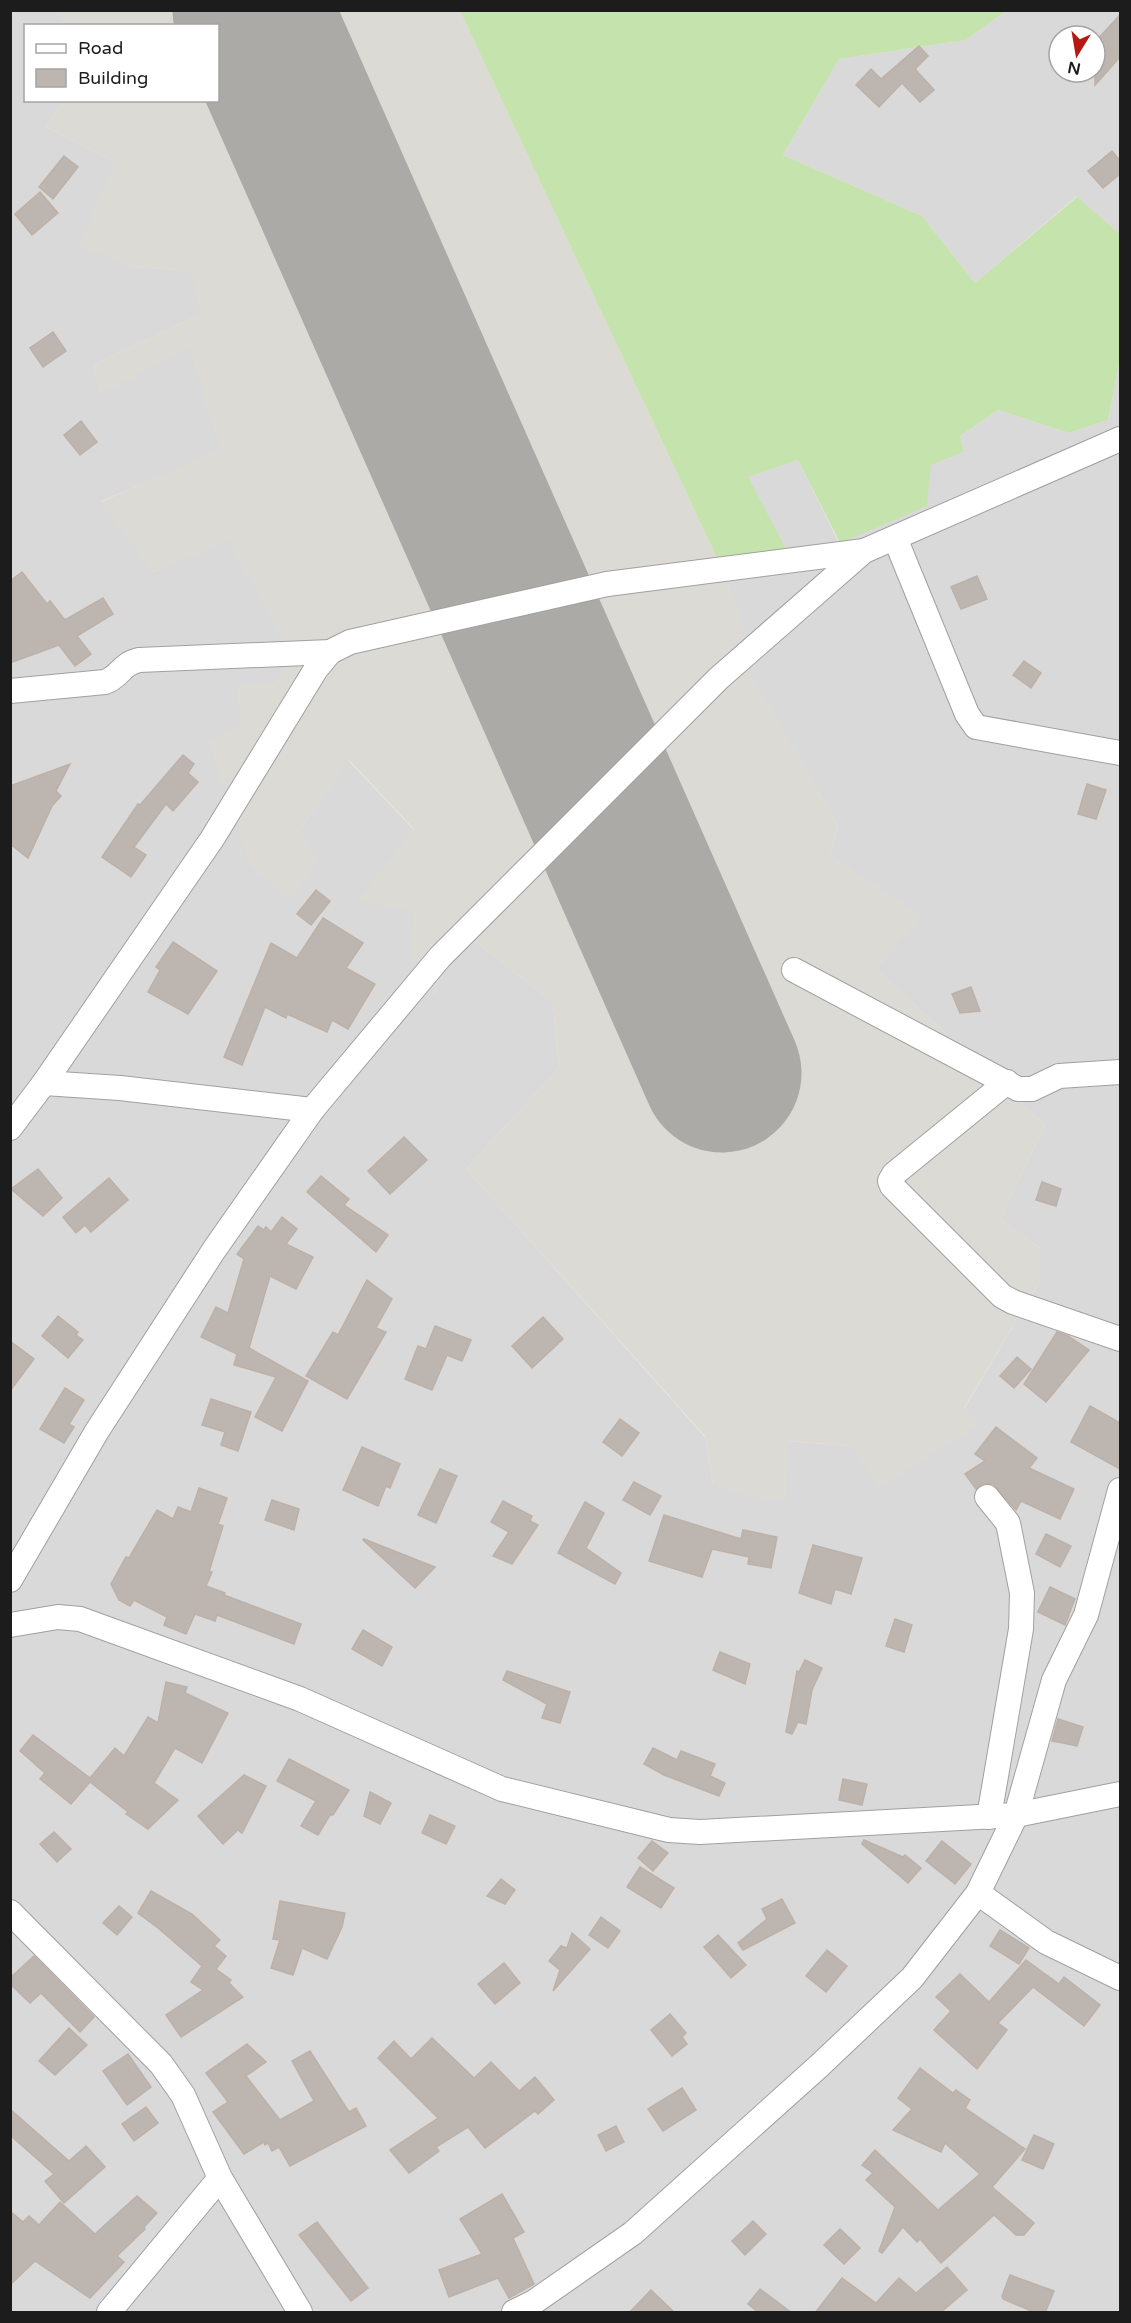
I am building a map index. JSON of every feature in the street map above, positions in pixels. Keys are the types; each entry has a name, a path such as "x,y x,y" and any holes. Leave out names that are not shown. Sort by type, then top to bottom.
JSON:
{"street":[{"path":"10,1128 44,1083 212,839 316,669 330,652 350,642 607,584 864,551 1120,439"},
{"path":"895,538 967,714 976,727 1120,753"},
{"path":"10,1580 97,1431 214,1250 312,1110 440,957 719,678 864,551"},
{"path":"10,691 105,682 111,680 126,663 139,660 330,652"},
{"path":"794,970 1018,1089 1032,1089 1059,1076 1120,1072"},
{"path":"1007,1082 894,1174 890,1181 891,1186 1002,1296 1013,1302 1120,1338"},
{"path":"44,1083 120,1088 312,1110"},
{"path":"514,2313 534,2302 628,2238 819,2066 912,1978 978,1893 1016,1815 1054,1680 1086,1614 1120,1490"},
{"path":"987,1497 1008,1523 1022,1593 1021,1629 989,1817"},
{"path":"10,1625 58,1617 80,1619 300,1699 502,1790 669,1830 700,1832 1016,1815 1120,1794"},
{"path":"978,1893 1046,1942 1120,1978"},
{"path":"10,1912 161,2064 183,2095 220,2178 300,2313"},
{"path":"109,2313 220,2178"}],"shaded area":[{"path":"56,10 64,24 24,24 24,102 62,102 46,127 115,162 135,267 191,271 203,313 94,365 100,393 190,347 221,451 101,501 153,572 229,540 294,656 278,682 240,725 251,866 289,898 300,830 348,760 414,830 358,901 414,910 434,995 453,923 553,1003 559,1068 466,1169 705,1437 713,1485 787,1441 851,1446 978,1425 964,1409 1040,1281 1040,1248 1000,1219 1045,1125 876,969 920,916 830,856 838,825 734,648 726,577 791,558 747,477 798,460 839,543 930,465 964,452 960,436 998,410 1069,433 1108,420 1120,359 1120,2312 11,2312 10,11"},
{"path":"56,11 460,11 726,577 744,630 735,648 838,825 830,856 921,916 876,969 1045,1125 1000,1219 1040,1248 1040,1281 964,1408 978,1425 880,1487 850,1446 788,1441 786,1501 737,1494 713,1485 705,1436 466,1169 559,1068 553,1003 453,923 434,995 410,976 414,911 357,902 414,829 349,760 300,830 318,862 289,899 251,866 208,740 240,725 237,684 278,682 294,656 229,541 153,572 100,502 220,450 190,348 100,394 94,365 203,313 190,271 135,267 79,247 115,162 46,127 62,102 219,102 219,24 64,24"},
{"path":"1006,11 1120,11 1120,234 1076,197 975,283 922,216 783,155 839,59 966,40"}],"green space":[{"path":"460,11 1006,11 966,40 839,59 783,155 922,216 975,283 1077,197 1120,234 1120,359 1108,420 1069,433 998,410 960,436 964,452 931,465 927,506 840,543 798,460 748,477 791,558 726,577"}],"building":[{"path":"1120,15 1120,57 1107,72 1107,29"},
{"path":"919,46 928,56 915,69 934,90 920,102 902,83 879,107 856,85 871,69 881,79"},
{"path":"1112,151 1120,161 1120,174 1103,188 1088,171"},
{"path":"64,156 78,167 53,199 39,187"},
{"path":"40,192 58,213 32,235 15,214"},
{"path":"53,332 66,351 43,367 30,348"},
{"path":"81,421 97,442 80,455 64,435"},
{"path":"22,572 47,604 50,601 65,620 103,598 113,614 77,636 91,654 75,666 59,645 10,663 10,581"},
{"path":"977,576 987,599 961,609 951,587"},
{"path":"1024,661 1041,673 1031,688 1013,675"},
{"path":"183,755 194,764 188,773 198,782 173,811 166,804 134,847 146,855 131,877 102,857 138,804 140,805"},
{"path":"70,764 56,791 61,796 52,806 28,858 10,844 10,786"},
{"path":"1087,784 1106,790 1096,819 1078,814"},
{"path":"316,890 330,901 311,925 297,914"},
{"path":"323,918 363,943 346,968 375,984 348,1029 332,1020 327,1032 287,1014 286,1018 265,1007 242,1065 224,1057 271,943 297,958"},
{"path":"173,942 217,971 188,1014 148,992 160,970 156,967"},
{"path":"971,987 980,1011 960,1013 952,994"},
{"path":"404,1137 427,1160 390,1194 368,1171"},
{"path":"38,1169 62,1198 43,1216 11,1189"},
{"path":"321,1176 349,1199 344,1205 388,1235 376,1252 307,1192"},
{"path":"109,1178 128,1200 91,1232 85,1225 76,1233 63,1217"},
{"path":"1042,1182 1061,1189 1056,1206 1036,1200"},
{"path":"282,1217 297,1229 286,1244 313,1257 296,1289 270,1276 249,1348 308,1381 282,1431 255,1417 276,1377 234,1365 237,1354 201,1337 216,1307 228,1313 244,1259 237,1254 258,1226 264,1230 266,1227 271,1232"},
{"path":"367,1280 392,1299 376,1328 386,1332 347,1399 306,1376 333,1332 338,1335"},
{"path":"58,1316 78,1332 76,1335 83,1340 68,1358 42,1336"},
{"path":"543,1317 563,1339 532,1368 512,1346"},
{"path":"435,1326 471,1340 462,1361 447,1355 432,1390 405,1379 418,1346 426,1349"},
{"path":"1057,1332 1068,1336 1089,1350 1046,1402 1024,1384"},
{"path":"10,1341 34,1359 10,1391"},
{"path":"1017,1357 1031,1369 1014,1388 1000,1376"},
{"path":"65,1388 84,1400 69,1424 74,1427 64,1443 40,1429"},
{"path":"211,1399 251,1412 238,1451 221,1445 225,1432 202,1425"},
{"path":"1090,1406 1120,1423 1120,1469 1071,1442"},
{"path":"620,1419 639,1433 622,1456 603,1442"},
{"path":"996,1427 1037,1458 1029,1468 1074,1489 1060,1519 1021,1501 1016,1510 993,1484 984,1483 976,1489 965,1474 985,1461 975,1454"},
{"path":"362,1447 400,1464 390,1488 386,1486 378,1506 343,1490"},
{"path":"440,1469 457,1476 436,1523 418,1515"},
{"path":"634,1482 661,1496 650,1515 623,1500"},
{"path":"199,1488 227,1498 218,1524 223,1526 209,1572 212,1572 206,1586 301,1624 294,1644 217,1615 215,1621 195,1614 186,1634 164,1625 167,1617 134,1600 130,1606 119,1600 111,1584 157,1510 173,1519 178,1507 191,1512"},
{"path":"272,1500 299,1509 294,1530 265,1520"},
{"path":"503,1501 532,1516 530,1521 538,1525 512,1564 493,1556 509,1532 491,1522"},
{"path":"585,1502 604,1513 586,1548 621,1573 615,1584 558,1553"},
{"path":"664,1515 741,1539 743,1530 777,1537 771,1568 748,1564 749,1557 712,1549 702,1577 649,1561"},
{"path":"1046,1534 1071,1546 1060,1567 1036,1554"},
{"path":"364,1539 435,1567 415,1588"},
{"path":"813,1545 862,1558 851,1594 835,1589 831,1604 799,1593"},
{"path":"1050,1587 1075,1599 1065,1625 1038,1612"},
{"path":"895,1619 912,1625 904,1652 886,1646"},
{"path":"363,1630 392,1647 382,1666 352,1649"},
{"path":"720,1652 750,1664 745,1684 713,1670"},
{"path":"805,1660 822,1668 812,1690 806,1724 798,1722 792,1734 786,1732 797,1671 799,1672"},
{"path":"507,1671 570,1692 560,1723 542,1718 547,1704 503,1680"},
{"path":"166,1682 187,1687 185,1693 228,1713 202,1763 175,1748 154,1783 178,1800 148,1829 126,1814 128,1812 90,1782 71,1804 40,1779 45,1773 20,1751 33,1735 90,1778 115,1748 124,1756 148,1717 158,1723"},
{"path":"1058,1719 1083,1727 1077,1746 1052,1741"},
{"path":"653,1748 677,1760 681,1751 715,1764 710,1776 725,1783 719,1796 664,1775 644,1764"},
{"path":"289,1759 349,1790 318,1835 301,1826 316,1801 277,1781"},
{"path":"244,1775 266,1786 242,1833 238,1830 223,1844 198,1816"},
{"path":"843,1779 867,1784 862,1805 839,1800"},
{"path":"370,1792 391,1803 380,1824 364,1816"},
{"path":"430,1815 455,1826 446,1844 422,1833"},
{"path":"54,1832 71,1849 57,1862 40,1844"},
{"path":"864,1840 903,1857 905,1855 921,1868 908,1883 862,1844"},
{"path":"652,1841 668,1853 653,1871 638,1858"},
{"path":"942,1841 971,1864 955,1884 926,1861"},
{"path":"640,1867 674,1888 661,1908 627,1887"},
{"path":"501,1879 515,1890 505,1904 487,1896"},
{"path":"151,1891 192,1914 220,1940 214,1946 226,1956 216,1969 231,1980 229,1983 243,1997 181,2037 166,2015 203,1990 191,1982 202,1966 138,1913"},
{"path":"782,1899 795,1923 743,1950 738,1943 767,1919 762,1909"},
{"path":"280,1901 345,1913 342,1927 327,1959 302,1948 293,1975 271,1968 280,1940 273,1939"},
{"path":"119,1906 132,1917 117,1935 103,1923"},
{"path":"601,1917 620,1931 608,1948 589,1935"},
{"path":"1000,1930 1029,1948 1019,1964 990,1946"},
{"path":"572,1933 590,1949 553,1991 560,1970 549,1961 561,1946 567,1948"},
{"path":"718,1935 746,1965 731,1978 704,1947"},
{"path":"827,1950 847,1966 826,1992 806,1976"},
{"path":"34,1956 94,2017 80,2032 41,1993 30,2003 10,1984 10,1978"},
{"path":"1026,1960 1059,1984 1064,1977 1100,2005 1084,2026 1033,1987 998,2023 1007,2030 977,2069 934,2030 951,2011 936,1997 960,1974 989,2002"},
{"path":"504,1963 520,1983 495,2004 478,1984"},
{"path":"670,2014 686,2033 682,2037 687,2044 672,2056 651,2030"},
{"path":"69,2028 87,2045 55,2075 39,2061"},
{"path":"432,2038 474,2078 491,2062 519,2091 535,2077 554,2100 538,2114 535,2111 485,2148 468,2127 436,2147 439,2151 409,2173 390,2150 438,2118 378,2058 394,2041 411,2059"},
{"path":"247,2044 266,2062 246,2076 280,2120 314,2101 292,2061 310,2051 349,2112 356,2108 366,2126 290,2166 279,2147 272,2151 268,2143 265,2145 264,2142 244,2154 213,2112 228,2102 206,2073"},
{"path":"128,2054 151,2087 127,2105 103,2071"},
{"path":"920,2068 953,2093 956,2090 970,2100 965,2108 1025,2149 992,2187 1034,2223 1024,2235 1016,2235 994,2215 941,2263 920,2239 917,2242 903,2227 882,2253 879,2251 895,2207 866,2180 873,2173 862,2165 875,2150 938,2210 980,2174 945,2143 941,2152 893,2130 912,2109 898,2098"},
{"path":"682,2088 696,2110 663,2131 648,2109"},
{"path":"146,2107 158,2123 134,2141 122,2124"},
{"path":"10,2109 69,2161 86,2146 105,2167 64,2203 45,2181 54,2174 10,2135"},
{"path":"616,2126 624,2142 606,2151 598,2135"},
{"path":"1034,2135 1054,2144 1043,2169 1022,2160"},
{"path":"502,2194 524,2232 513,2238 534,2284 509,2298 498,2278 449,2297 439,2270 482,2254 460,2219"},
{"path":"137,2196 157,2213 144,2227 145,2229 117,2256 124,2262 90,2298 35,2261 10,2285 10,2211 23,2222 29,2216 39,2225 60,2202 95,2234"},
{"path":"753,2221 766,2234 745,2255 732,2241"},
{"path":"317,2222 368,2288 351,2301 299,2235"},
{"path":"840,2229 860,2248 844,2264 824,2245"},
{"path":"947,2267 967,2290 940,2313 815,2313 842,2278 876,2303 899,2278 916,2293"},
{"path":"1010,2275 1054,2291 1045,2313 1036,2313 1003,2299"},
{"path":"760,2289 792,2313 759,2313 748,2304"},
{"path":"651,2290 675,2313 629,2313"}],"runway":[{"path":"252,10 722,1073"}]}
